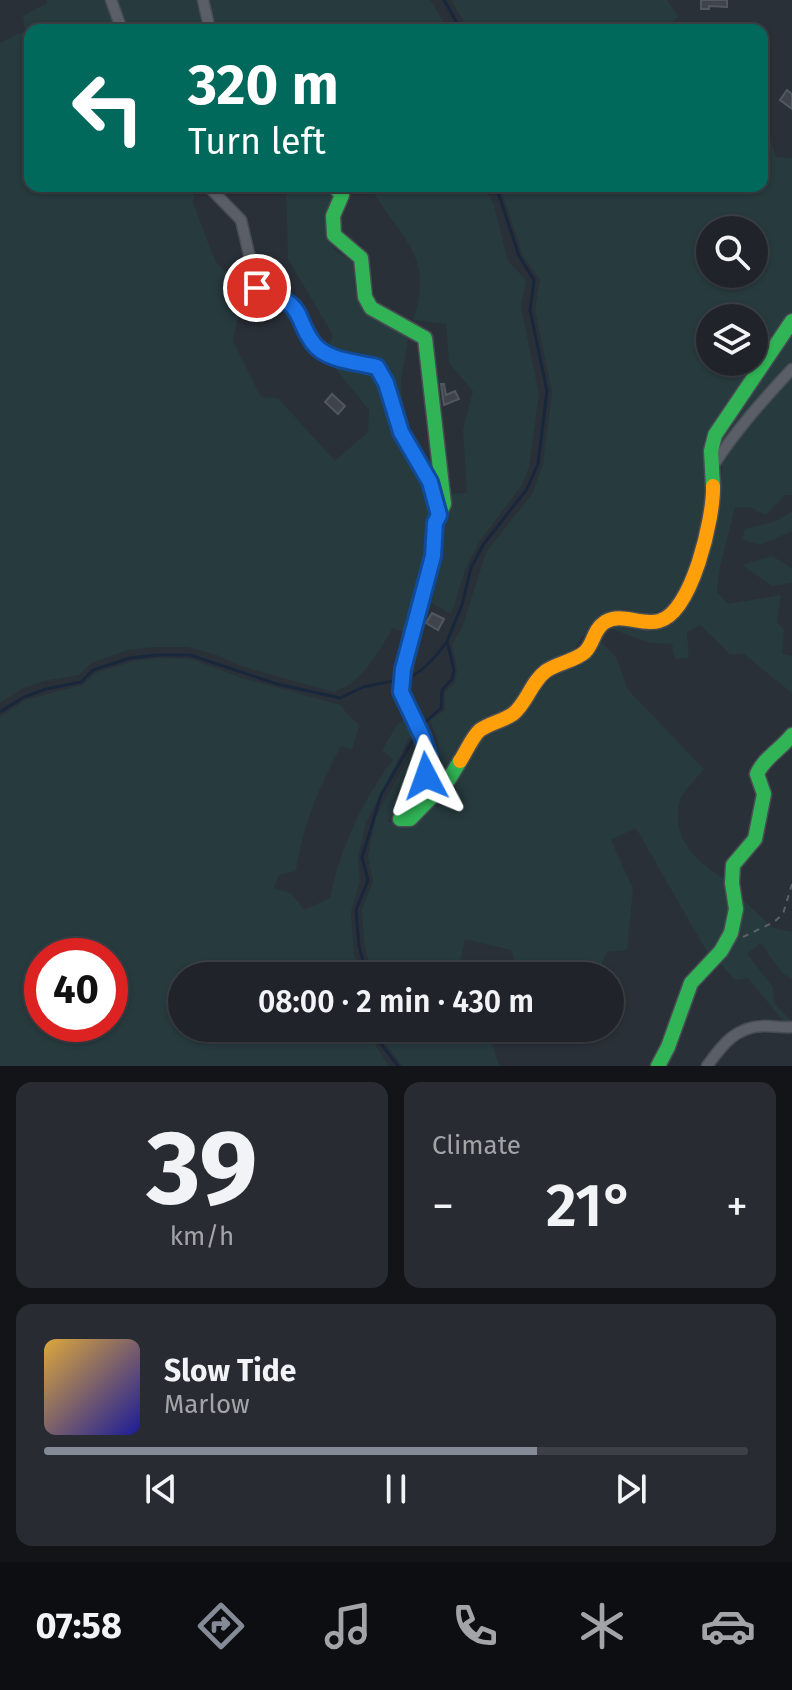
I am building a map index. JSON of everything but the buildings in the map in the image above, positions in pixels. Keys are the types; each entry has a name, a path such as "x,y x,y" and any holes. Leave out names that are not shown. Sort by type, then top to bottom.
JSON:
{"street":[{"path":"111,0 120,24"},
{"path":"203,0 209,24"},
{"path":"214,192 241,220 257,288 263,295 282,298 299,313 314,345 349,362 377,367 386,383 401,432 430,482 439,515"},
{"path":"339,192 342,195 333,216 334,235 361,258 365,297 371,308 425,338 444,490 444,504 435,523 433,556 403,669 401,692 429,756 426,776 400,819 410,819 449,779 479,731 514,713 546,671 585,652 591,636 613,617 619,615 657,623 670,618 679,607 713,508 711,441 792,321"},
{"path":"713,466 759,403 792,369"},
{"path":"658,1066 691,983 724,946 731,933 736,909 733,865 755,839 764,794 757,774 761,764 783,747 792,735"},
{"path":"707,1066 731,1035 749,1028 792,1027"}],"path":[{"path":"724,946 774,922 783,914 792,884"}],"green space":[{"path":"47,0 199,0 204,24 24,24 23,16 47,3"},
{"path":"206,0 430,0 445,24 212,24"},
{"path":"451,0 667,0 679,17 669,24 465,24"},
{"path":"24,31 24,192 195,192 193,202 215,261 243,292 233,341 261,397 278,398 335,461 368,432 369,410 325,356 333,335 288,259 286,192 329,192 334,200 327,233 335,250 356,266 356,296 368,312 408,338 401,381 402,398 422,479 435,508 427,560 404,632 393,628 368,666 344,688 333,692 241,666 188,647 155,647 128,650 91,663 79,675 21,689 0,703 0,43"},
{"path":"768,132 776,157 792,158 792,311 768,346 768,304 696,304 696,376 747,376 705,437 703,449 709,507 682,585 671,606 651,614 625,609 613,611 581,638 573,652 537,668 510,711 476,731 438,786 413,809 438,767 438,748 430,720 445,710 445,692 455,683 457,670 452,644 462,628 486,552 532,494 543,464 552,392 535,310 540,280 523,256 502,192 768,192"},
{"path":"374,192 486,192 494,205 508,261 526,280 521,307 539,394 529,467 522,485 479,542 466,568 451,614 431,603 440,561 448,494 467,493 463,430 473,391 449,363 446,324 413,320 419,297 417,262 411,247"},
{"path":"792,331 792,363 747,412 717,453 718,437 761,376 768,376 768,365"},
{"path":"792,376 792,495 785,495 766,515 749,507 735,508 719,571 717,592 728,604 781,595 777,622 784,630 782,654 792,656 792,693 744,654 730,654 700,625 687,632 689,658 675,659 672,644 650,643 609,628 621,622 676,618 719,508 722,464 764,405"},
{"path":"792,512 792,531 760,545 742,539 745,529 773,522"},
{"path":"772,556 792,568 792,583 772,586 742,565"},
{"path":"599,640 616,657 628,690 704,769 682,796 678,814 679,827 689,848 706,866 728,881 728,921 710,957 636,828 611,840 633,889 627,950 607,952 602,962 516,962 511,950 465,939 460,962 369,962 362,909 373,881 368,857 375,819 418,740 424,757 422,771 388,821 404,827 431,807 454,781 483,735 518,718 551,678 587,657"},
{"path":"191,659 242,678 341,705 359,725 352,750 341,746 319,791 307,822 296,871 279,875 274,888 292,894 304,910 330,898 354,826 371,792 393,760 382,750 397,725 404,720 413,731 366,823 358,858 360,881 351,912 357,962 168,962 168,1042 374,1042 389,1066 0,1066 0,717 25,700 82,685 96,673 133,661"},
{"path":"740,897 773,928 792,932 792,979 782,973 761,943 747,954 773,987 774,1003 792,1022 784,1022 748,978 735,980 717,960"},
{"path":"385,1042 491,1042 499,1065 503,1066 402,1066"}],"waterway":[{"path":"444,0 458,24"},
{"path":"421,726 441,708 442,690 452,679 454,670 447,641 462,605 471,568 483,545 527,489 538,464 547,391 530,310 534,280 519,256 498,192"},
{"path":"408,678 434,658 446,643"},
{"path":"0,712 24,697 81,682 93,670 130,658 157,655 190,655 277,684 340,698 363,687 397,680"},
{"path":"363,962 356,910 368,880 362,858 381,795 417,733"},
{"path":"380,1042 398,1066"}],"traffic: fast":[{"path":"339,192 342,195 333,216 334,235 361,258 365,297 371,308 425,338 444,504 435,523 433,556 411,633 401,692 429,756 426,776 400,819 410,819 449,779 460,761"},
{"path":"713,486 711,451 715,435 792,321"},
{"path":"658,1066 691,983 721,951 731,933 736,909 733,865 755,839 764,794 757,774 792,735"}],"traffic: slow":[{"path":"460,761 480,730 513,714 546,671 585,652 605,622 618,618 652,622 671,614 682,601 699,562 710,519 713,486"}],"route":[{"path":"257,288 263,295 282,298 299,313 314,345 349,362 377,367 386,383 401,432 430,482 439,515 435,523 433,556 403,669 401,692 429,756 426,776"}]}
